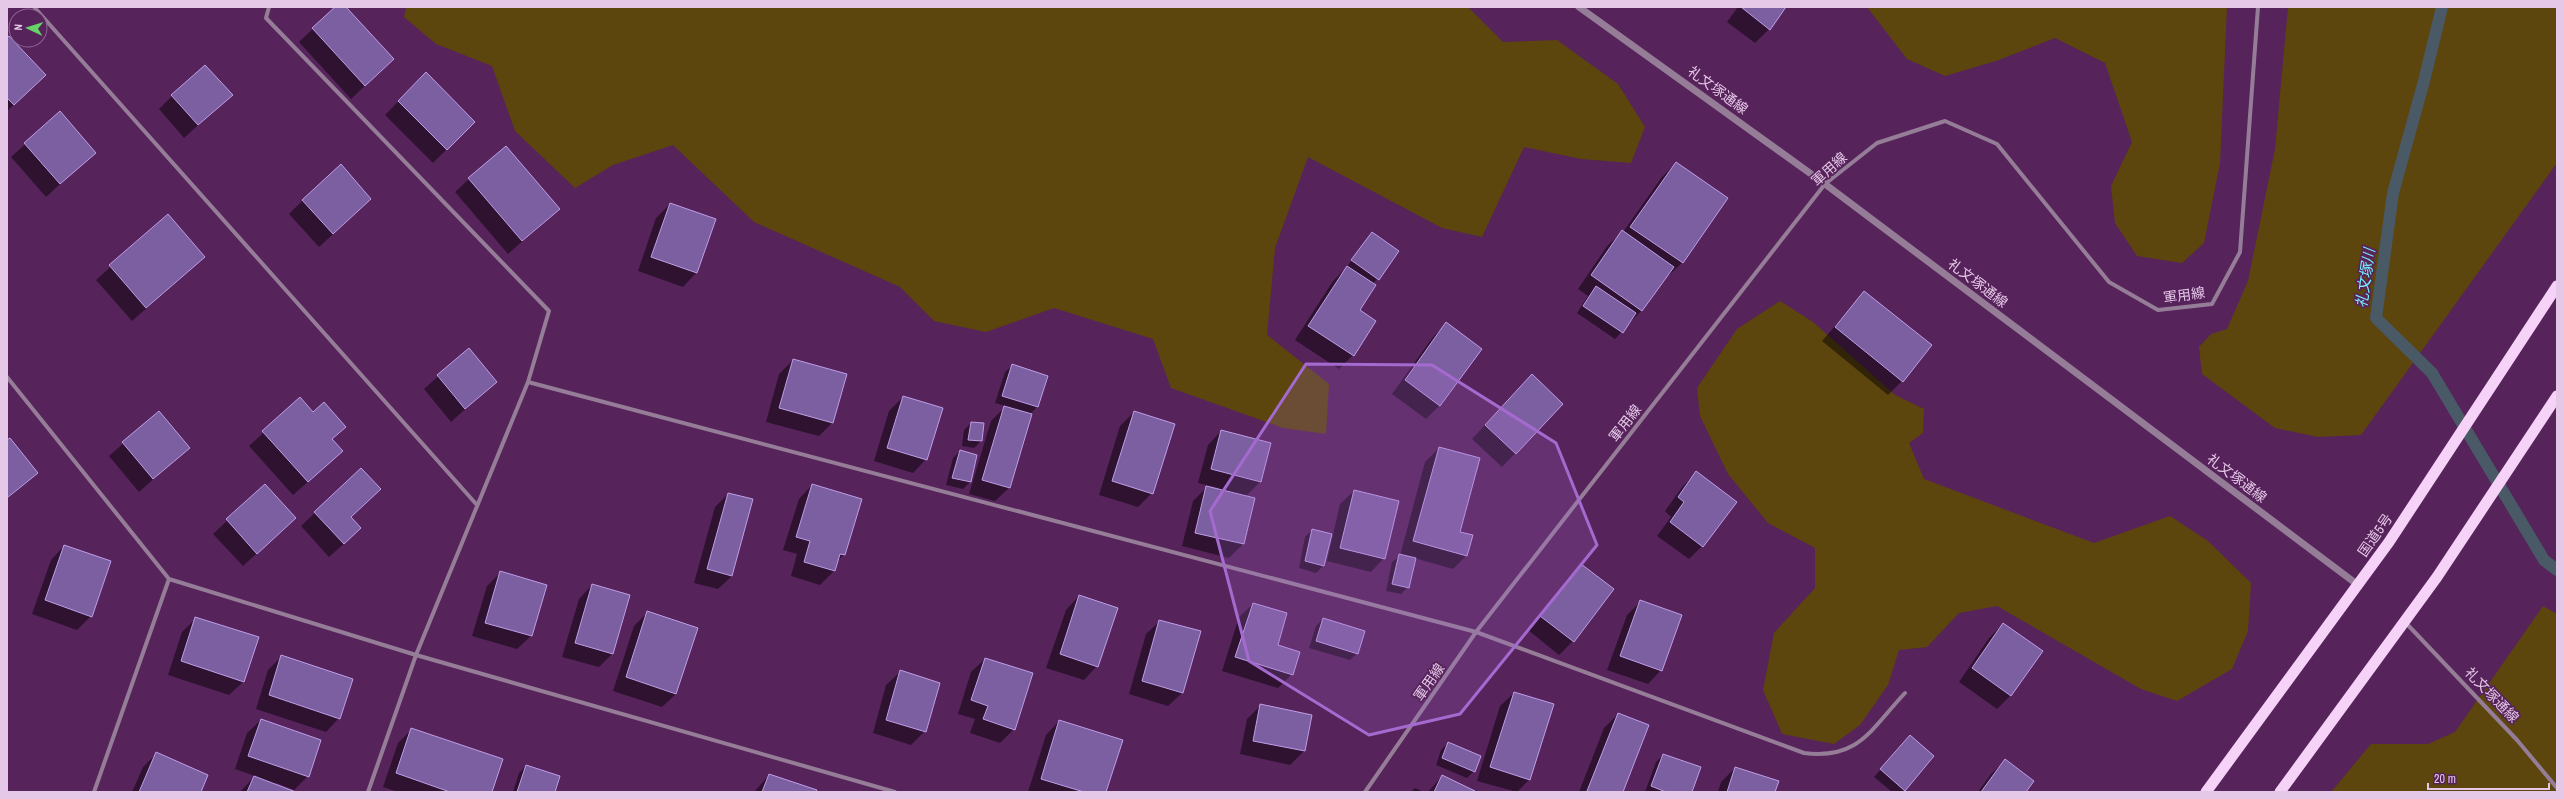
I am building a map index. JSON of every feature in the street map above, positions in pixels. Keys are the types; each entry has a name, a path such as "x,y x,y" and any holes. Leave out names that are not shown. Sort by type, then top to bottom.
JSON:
{"highway":[{"name":"国道5号","path":"2206,792 2389,542 2557,286"},
{"path":"2280,792 2437,577 2557,396"}],"street":[{"path":"34,7 477,504"},
{"path":"269,7 266,18 549,311 528,382 416,655 368,792"},
{"name":"礼文塚通線","path":"1580,7 1825,184 2358,585"},
{"name":"軍用線","path":"1365,792 1476,632 1825,184 1877,142 1945,121 1997,144 2109,282 2158,310 2212,304 2240,252 2258,7"},
{"path":"7,377 168,579 416,655 895,792"},
{"path":"528,382 1476,632 1804,753 1834,754 1854,747 1905,693"},
{"path":"94,792 168,579"},
{"name":"礼文塚通線","path":"2405,622 2517,740 2557,788"}],"highlighted area":[{"path":"1306,364 1432,365 1556,443 1597,545 1460,714 1369,735 1249,661 1210,511"}],"shaded area":[{"path":"406,7 1468,7 1503,42 1557,40 1618,84 1645,127 1631,163 1581,159 1524,147 1482,237 1442,228 1308,157 1275,248 1267,335 1329,384 1326,434 1283,428 1171,388 1153,339 1054,308 986,332 934,321 900,287 754,222 673,145 613,165 575,188 515,131 492,66 436,44 404,17"},
{"path":"1867,7 2227,7 2220,163 2204,243 2182,263 2137,256 2115,223 2111,186 2132,142 2105,63 2055,38 1996,61 1945,76 1907,59"},
{"path":"2288,7 2557,7 2557,163 2361,435 2318,437 2275,428 2202,374 2199,347 2211,334 2227,329 2248,281 2275,149"},
{"path":"1780,301 1813,322 1895,395 1924,409 1923,433 1909,443 1924,479 2094,543 2170,516 2208,541 2251,583 2248,631 2232,669 2177,701 2141,689 1997,606 1959,613 1927,647 1899,650 1888,685 1860,725 1834,744 1782,734 1763,690 1774,633 1815,588 1815,548 1768,523 1728,474 1700,416 1697,388 1737,329"},
{"path":"2543,606 2557,614 2557,792 2331,792 2371,744 2428,744 2455,732"}],"building":[{"path":"335,7 346,7 394,59 365,86 312,28"},
{"path":"1741,7 1786,7 1770,30"},
{"path":"7,37 8,48 20,48 46,75 14,105 7,98"},
{"path":"205,65 233,95 198,125 171,95"},
{"path":"426,72 475,122 447,150 398,101"},
{"path":"60,111 96,153 60,184 24,143"},
{"path":"506,146 560,209 522,241 468,178"},
{"path":"1676,162 1728,198 1683,263 1630,227"},
{"path":"341,164 371,199 333,234 302,200"},
{"path":"670,203 716,219 697,273 651,257"},
{"path":"168,214 205,257 146,308 109,265"},
{"path":"1622,230 1674,267 1642,311 1591,275"},
{"path":"1372,232 1399,251 1379,280 1351,260"},
{"path":"1347,266 1376,285 1360,310 1376,321 1354,356 1308,326"},
{"path":"1596,286 1636,313 1623,333 1583,306"},
{"path":"1864,291 1932,345 1903,382 1835,327"},
{"path":"1446,322 1482,349 1440,406 1405,380"},
{"path":"469,348 497,382 465,409 437,375"},
{"path":"793,359 847,374 833,423 779,408"},
{"path":"1012,364 1048,376 1038,407 1002,396"},
{"path":"1532,374 1563,404 1516,454 1485,425"},
{"path":"903,396 943,408 927,460 887,448"},
{"path":"300,397 313,412 324,402 346,427 332,439 343,451 308,482 262,431"},
{"path":"1004,406 1032,414 1010,488 982,480"},
{"path":"159,411 190,448 153,479 122,442"},
{"path":"1134,411 1175,424 1153,494 1112,481"},
{"path":"971,422 984,423 982,441 968,440"},
{"path":"1221,430 1271,443 1261,482 1211,469"},
{"path":"10,438 38,473 7,498 7,440"},
{"path":"1439,447 1480,458 1460,532 1473,535 1467,556 1413,541"},
{"path":"960,450 977,455 971,482 952,478"},
{"path":"361,468 381,489 351,517 361,528 344,544 314,512"},
{"path":"1696,471 1737,502 1703,547 1670,522 1684,502 1678,497"},
{"path":"265,484 296,518 257,554 226,519"},
{"path":"812,484 862,499 845,555 840,554 835,571 804,562 810,541 796,537"},
{"path":"1206,486 1255,498 1244,544 1195,533"},
{"path":"1354,490 1399,501 1385,559 1340,548"},
{"path":"728,493 753,499 732,576 707,569"},
{"path":"1312,529 1332,534 1324,566 1305,561"},
{"path":"64,545 111,561 92,617 45,600"},
{"path":"1399,554 1416,558 1409,588 1392,584"},
{"path":"1581,564 1614,589 1574,642 1540,616"},
{"path":"500,571 547,585 532,636 485,623"},
{"path":"592,584 630,595 613,654 575,643"},
{"path":"1079,595 1118,608 1098,667 1060,654"},
{"path":"1640,600 1682,615 1662,671 1620,656"},
{"path":"1253,603 1287,613 1278,645 1300,652 1293,675 1235,657"},
{"path":"647,611 698,628 676,694 626,677"},
{"path":"195,617 259,637 244,682 181,661"},
{"path":"1323,618 1365,631 1358,654 1316,641"},
{"path":"1159,620 1201,631 1183,693 1142,681"},
{"path":"2003,623 2043,651 2011,696 1972,668"},
{"path":"281,655 353,679 340,719 269,695"},
{"path":"985,658 1033,673 1015,730 983,719 988,706 971,700"},
{"path":"900,670 940,683 926,732 886,720"},
{"path":"1514,692 1554,704 1530,780 1490,767"},
{"path":"1260,704 1312,715 1305,751 1253,741"},
{"path":"1618,713 1649,725 1623,792 1587,791"},
{"path":"261,719 321,740 309,777 248,756"},
{"path":"1059,720 1123,740 1106,792 1084,792 1041,779"},
{"path":"411,728 503,759 492,792 450,792 396,773"},
{"path":"1910,735 1934,756 1905,791 1880,769"},
{"path":"1448,742 1481,756 1475,772 1442,758"},
{"path":"156,752 208,775 201,792 139,792"},
{"path":"1663,754 1701,767 1692,792 1666,792 1651,786"},
{"path":"2005,759 2034,781 2026,792 1981,792"},
{"path":"526,765 560,776 555,792 517,792"},
{"path":"1735,767 1779,781 1775,792 1727,792"},
{"path":"769,774 817,790 816,792 762,792"},
{"path":"1442,775 1475,791 1475,792 1434,792"},
{"path":"254,776 296,792 247,792"}],"waterway":[{"name":"礼文塚川","path":"2442,7 2424,81 2393,193 2376,318 2432,373 2544,560 2557,570"}]}
